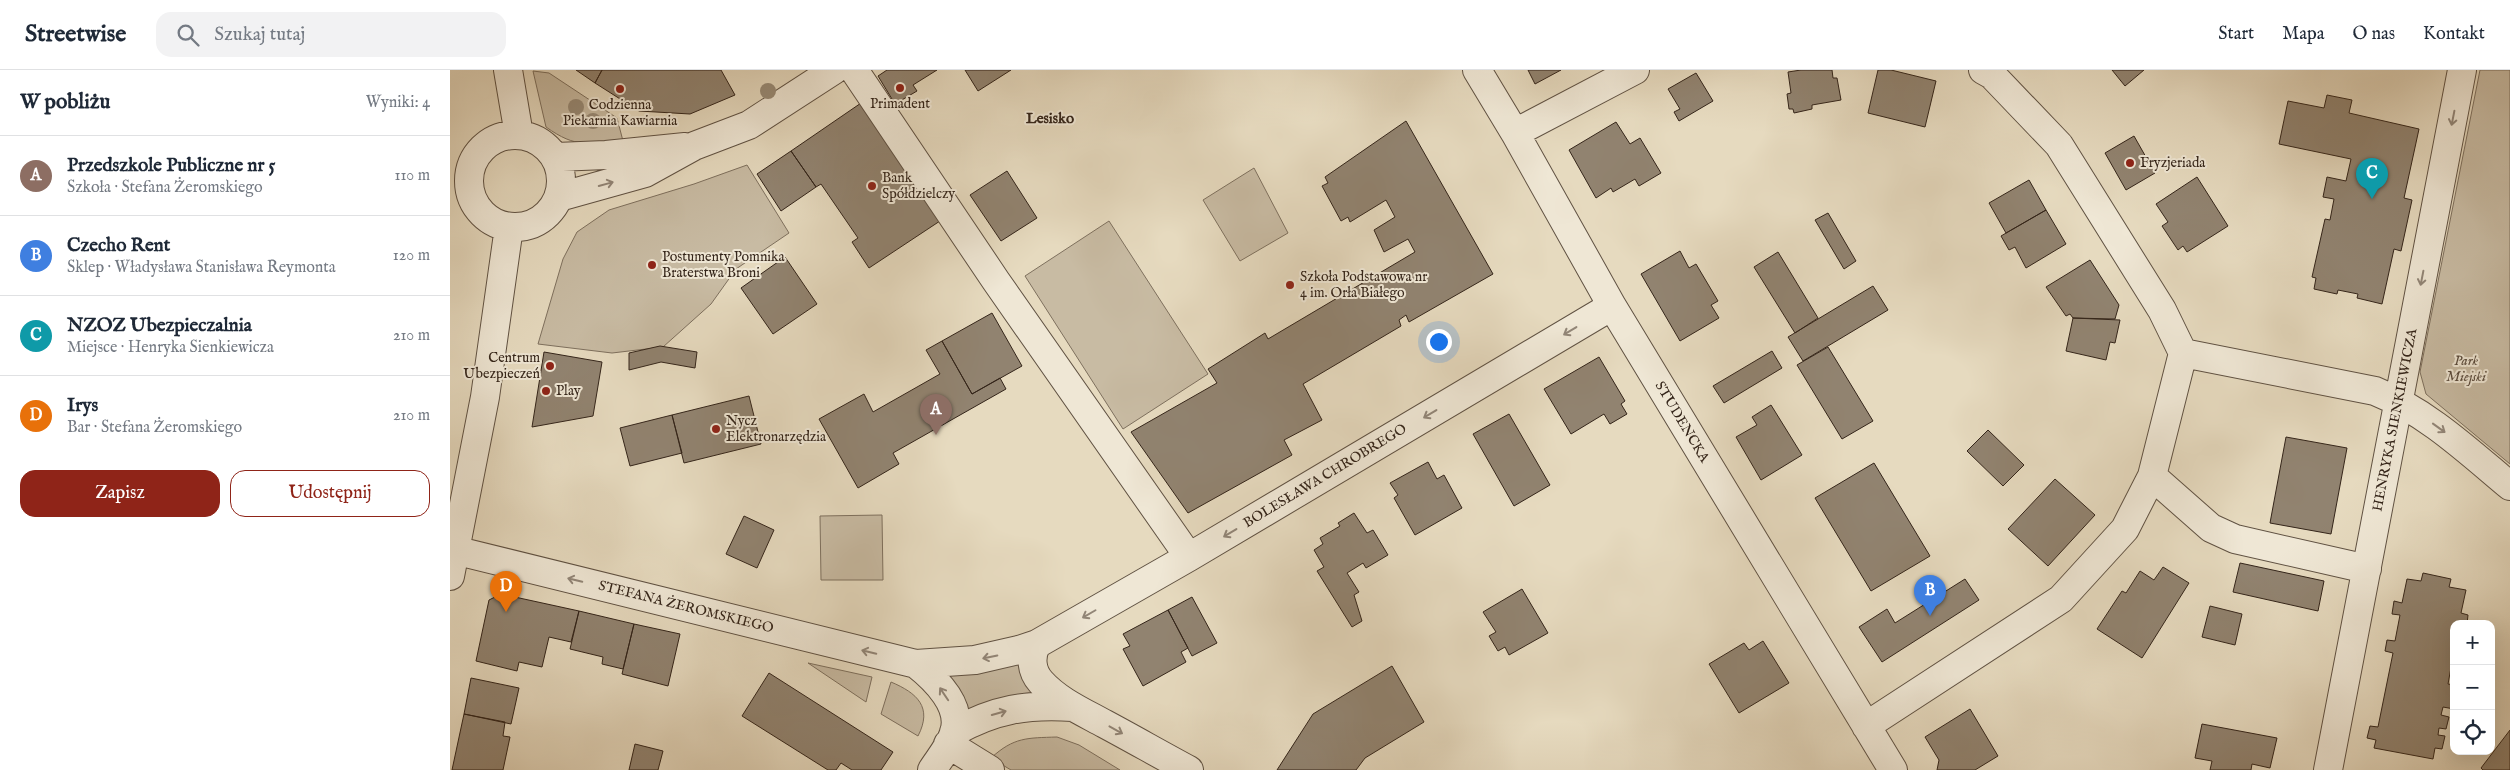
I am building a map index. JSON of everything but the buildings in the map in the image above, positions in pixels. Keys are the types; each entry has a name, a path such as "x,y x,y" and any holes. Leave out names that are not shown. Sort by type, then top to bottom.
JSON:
{"street":[{"path":"508,70 519,135"},
{"path":"559,197 645,173 694,146 749,125 834,70"},
{"path":"854,70 991,273 1188,557"},
{"name":"STUDENCKA","path":"1477,70 1515,133 1612,306 1893,770"},
{"path":"1515,133 1635,70"},
{"path":"1866,726 2061,599 2125,529 2152,476 2183,353 2162,310 2059,145 1992,75 1983,70"},
{"name":"HENRYKA SIENKIEWICZA","path":"2328,770 2462,70"},
{"path":"519,135 533,138 546,146 556,157 562,186 559,197 550,213 538,222 524,227 509,227 494,223 482,214 473,201 469,186 460,168 474,159 493,140 505,136 519,135"},
{"path":"556,157 606,155 694,146"},
{"path":"452,558 485,397 509,227"},
{"name":"BOLESŁAWA CHROBREGO","path":"916,664 974,660 1037,644 1188,557 1612,306"},
{"path":"2183,353 2376,392 2399,401 2441,429 2510,486"},
{"path":"2152,476 2211,528 2235,539 2367,569"},
{"name":"STEFANA ŻEROMSKIEGO","path":"452,558 916,664"},
{"path":"1037,644 1032,652 1035,674 1041,682 1073,707 1189,770"},
{"path":"916,664 948,697 953,710 951,738"},
{"path":"932,770 951,738 978,720 1025,706 1073,707"},
{"path":"951,738 990,770"}],"green space":[{"name":"Park Miejski","path":"2480,70 2510,70 2510,464 2426,394 2420,372"},
{"path":"533,71 549,73 617,118 623,141 574,142 546,127"},
{"path":"747,165 789,233 736,269 711,304 663,347 612,353 538,344 563,259 577,232 609,210 694,184"},
{"path":"1254,168 1288,233 1240,261 1203,200"},
{"path":"1109,221 1208,374 1123,429 1025,276"},
{"path":"882,515 883,580 821,580 820,516"},
{"path":"808,663 872,677 866,702"},
{"path":"1018,663 1024,679 1046,698 965,714 948,674"},
{"path":"891,682 908,691 920,702 924,717 918,736 881,714"},
{"path":"1057,737 1079,745 1120,770 1011,770 991,758 1014,742"}],"place":[{"name":"Primadent","path":"900,88"},
{"name":"Codzienna Piekarnia Kawiarnia","path":"620,89"},
{"name":"Fryzjeriada","path":"2130,163"},
{"name":"Bank Spółdzielczy","path":"872,186"},
{"name":"NZOZ Ubezpieczalnia","path":"2372,199"},
{"name":"Postumenty Pomnika Braterstwa Broni","path":"652,265"},
{"name":"Szkoła Podstawowa nr 4 im. Orła Białego","path":"1290,285"},
{"name":"Centrum Ubezpieczeń","path":"550,366"},
{"name":"Play","path":"546,391"},
{"name":"Nycz Elektronarzędzia","path":"716,429"},
{"name":"Przedszkole Publiczne nr 5","path":"936,435"},
{"name":"Irys","path":"506,612"},
{"name":"Czecho Rent","path":"1930,616"}],"district":[{"name":"Lesisko","path":"1050,118"}]}
